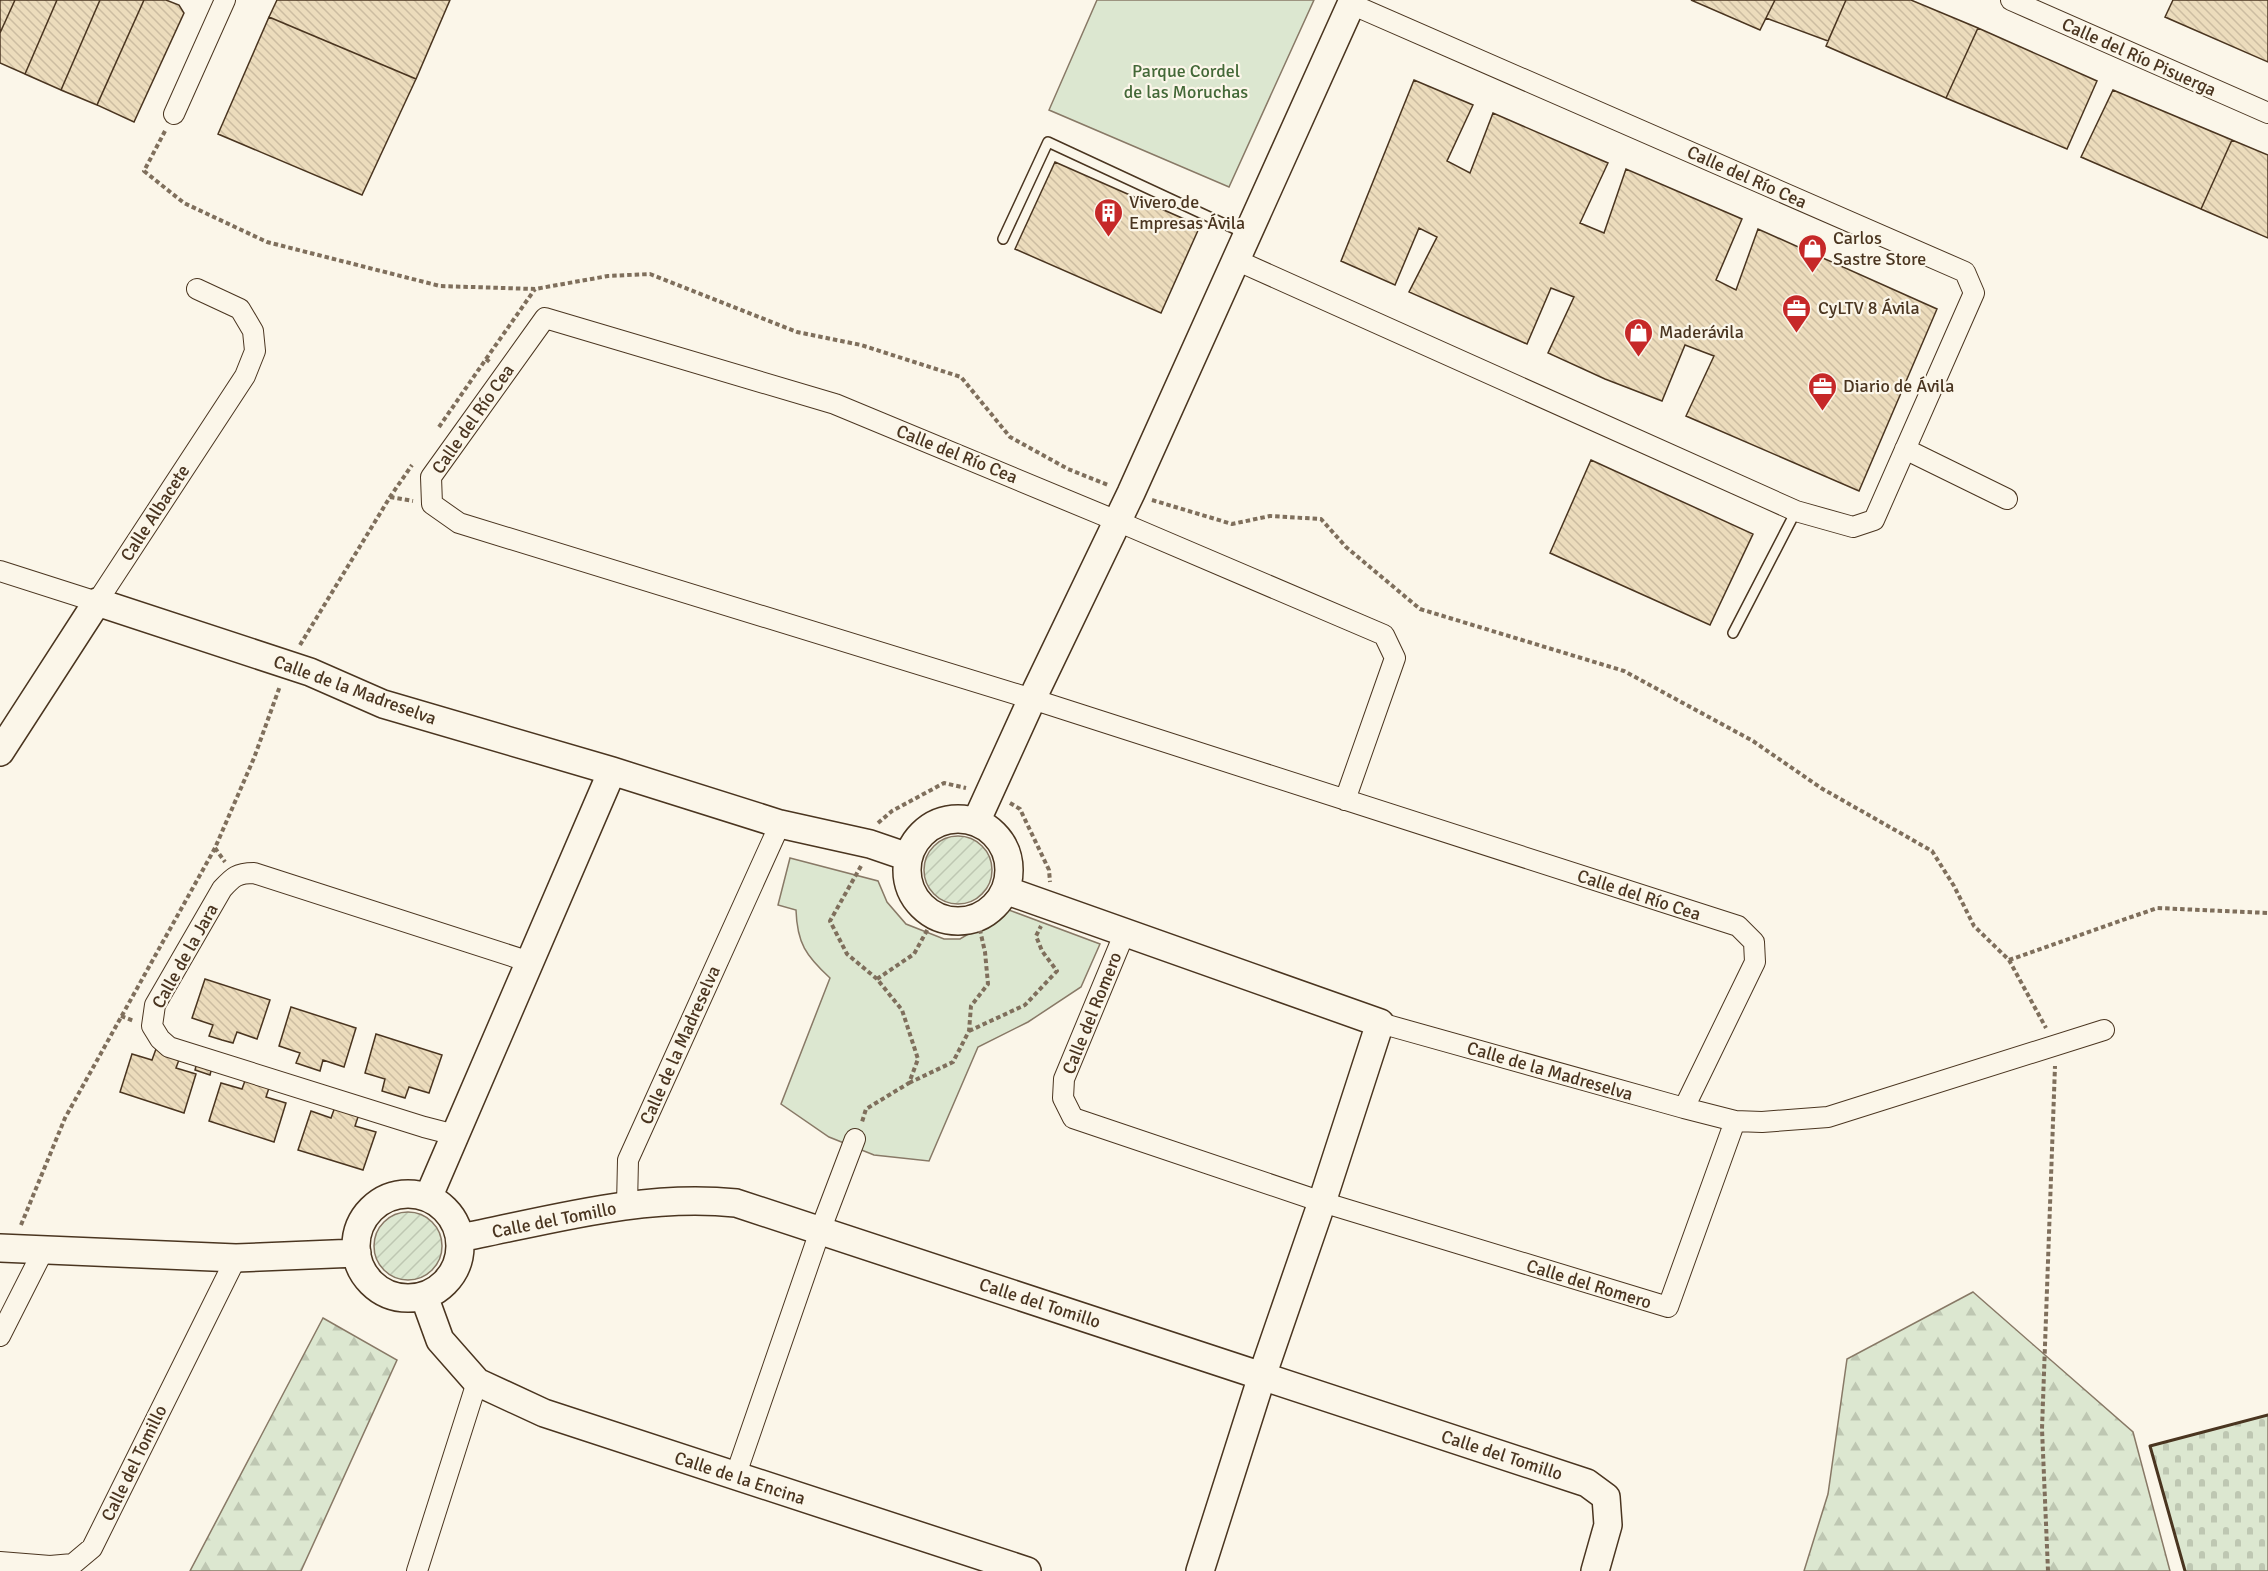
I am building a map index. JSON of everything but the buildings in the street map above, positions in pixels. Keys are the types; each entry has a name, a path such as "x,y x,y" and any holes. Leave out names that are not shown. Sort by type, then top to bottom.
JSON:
{"street":[{"path":"174,114 225,0"},
{"name":"Calle del Río Pisuerga","path":"2011,0 2268,113"},
{"name":"Calle del Río Cea","path":"976,822 1117,521 1352,2 1965,272 1974,292 1874,520 1853,527 1796,511 1236,260"},
{"name":"Calle Albacete","path":"0,752 245,376 255,351 253,331 240,309 197,289"},
{"name":"Calle del Río Cea","path":"1345,801 1395,658 1384,635 835,404 545,318 431,477 432,504 459,523 1032,699 1345,801 1738,927 1754,942 1755,962 1684,1108"},
{"path":"1905,449 2007,499"},
{"name":"Calle de la Madreselva","path":"0,571 310,672 383,704 612,771 780,824 870,844 908,857"},
{"path":"428,1198 612,771"},
{"path":"960,819 976,822 990,830 1005,850 1009,874 1005,891 988,911 977,917 956,921 935,916 921,906 911,891 907,874 908,857 915,842 927,829 942,821 960,819"},
{"name":"Calle de la Madreselva","path":"627,1205 628,1160 780,824"},
{"name":"Calle de la Jara","path":"455,1135 170,1047 160,1039 152,1026 155,1005 222,890 234,876 241,873 254,873 530,962"},
{"name":"Calle de la Madreselva","path":"1005,891 1380,1023 1735,1121 1762,1122 1828,1117 2104,1030"},
{"name":"Calle del Romero","path":"1125,932 1064,1079 1063,1098 1073,1118 1322,1202 1668,1307 1735,1121"},
{"path":"1200,1571 1262,1376 1380,1023"},
{"path":"735,1477 820,1231 855,1139"},
{"path":"414,1194 428,1198 444,1207 455,1221 460,1238 460,1253 456,1267 443,1284 424,1296 409,1298 394,1296 380,1290 361,1268 357,1253 357,1237 362,1222 383,1200 398,1195 414,1194"},
{"name":"Calle del Tomillo","path":"460,1238 627,1205 703,1199 736,1203 1587,1484 1606,1497 1608,1525 1595,1571"},
{"path":"6,1248 236,1258 357,1253"},
{"path":"0,1336 43,1251"},
{"name":"Calle del Tomillo","path":"0,1562 50,1566 73,1564 92,1548 236,1258"},
{"name":"Calle de la Encina","path":"424,1296 440,1340 477,1382 544,1413 1013,1569"},
{"path":"417,1571 477,1382"}],"lane":[{"path":"1003,239 1048,142 1246,234"},
{"path":"1733,633 1796,511"}],"path":[{"path":"438,428 535,289"},
{"path":"486,359 506,373"},
{"path":"6,1248 65,1118 215,848 254,758 288,665 390,497 418,458"},
{"path":"847,891 831,921 847,954 877,979 902,1010 918,1059 909,1083"},
{"path":"2008,960 2157,908 2268,913"},
{"path":"877,979 914,954 935,916"},
{"path":"855,1139 866,1109 909,1083 954,1062 969,1031 971,1006 988,984 985,952 977,917"},
{"path":"2048,1571 2042,1429 2056,1045"}],"green space":[{"name":"Parque Cordel de las Moruchas","path":"1097,0 1314,0 1229,187 1049,110"},
{"path":"958,836 971,839 982,846 989,857 992,870 989,883 982,894 971,901 958,904 945,901 934,894 927,883 924,870 927,857 934,846 945,839"},
{"path":"790,858 878,881 887,902 906,924 944,939 960,939 1009,910 1100,944 1081,987 1028,1022 978,1047 929,1161 874,1155 829,1137 781,1104 830,978 804,948 798,931 796,910 778,905"},
{"path":"408,1212 421,1215 432,1222 439,1233 442,1246 439,1259 432,1270 421,1277 408,1280 395,1277 384,1270 377,1259 374,1246 377,1233 384,1222 395,1215"},
{"path":"1973,1292 2133,1432 2170,1571 1804,1571 1828,1494 1847,1359"},
{"path":"323,1318 397,1360 301,1571 190,1571"},
{"path":"2268,1415 2268,1571 2185,1571 2150,1446"}],"wall":[{"path":"2185,1571 2150,1446 2268,1415"}],"place":[{"name":"Vivero de Empresas Ávila","path":"1108,238"},
{"name":"Carlos Sastre Store","path":"1812,274"},
{"name":"CyLTV 8 Ávila","path":"1797,334"},
{"name":"Maderávila","path":"1638,358"},
{"name":"Diario de Ávila","path":"1822,412"}]}
